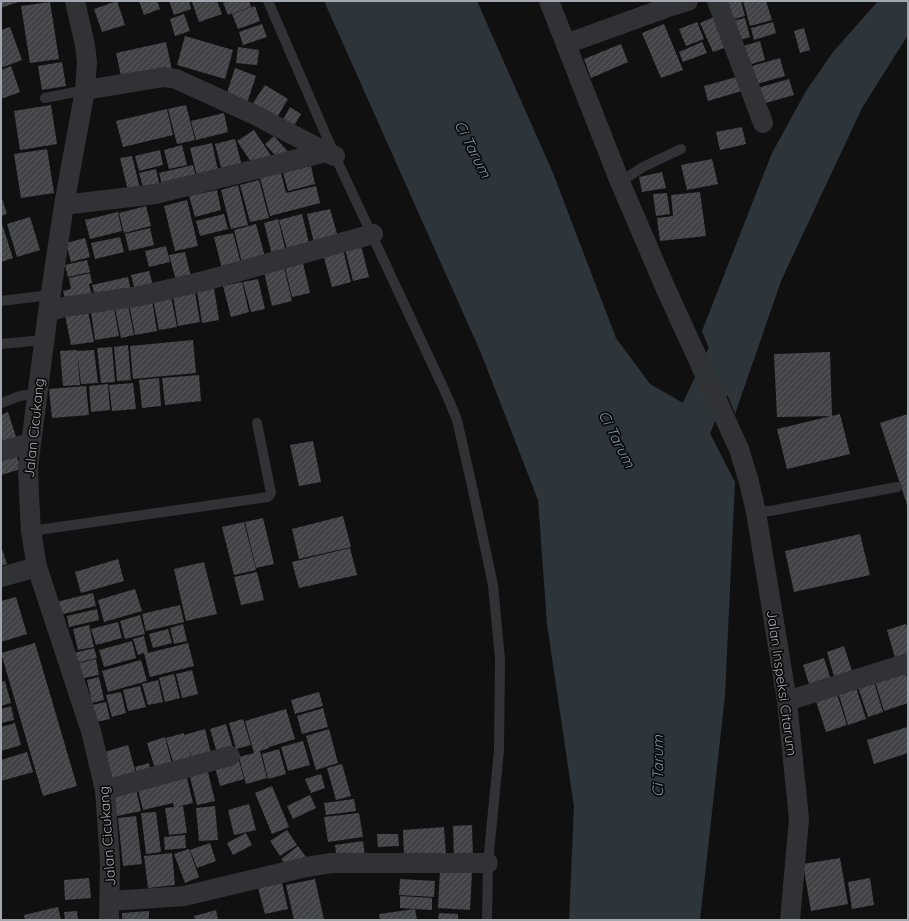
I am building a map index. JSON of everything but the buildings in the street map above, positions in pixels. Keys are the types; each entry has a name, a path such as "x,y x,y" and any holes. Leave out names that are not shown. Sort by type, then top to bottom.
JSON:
{"street":[{"name":"Jalan Inspeksi Citarum","path":"549,1 620,182 665,287 739,450 749,482 756,512 787,701 799,819 790,920"},
{"path":"566,44 667,4 688,1"},
{"path":"717,1 763,123"},
{"name":"Jalan Cicukang","path":"79,2 86,56 85,90 64,205 49,303 28,467 31,531 36,567 91,731 105,790 110,854 110,911"},
{"path":"85,90 164,77 176,79 257,116 330,154"},
{"path":"64,205 155,194 330,154"},
{"path":"49,303 64,307 140,296 204,281 373,234"},
{"path":"1,451 31,443"},
{"path":"1,577 36,567"},
{"path":"787,701 908,662"},
{"path":"105,790 230,756"},
{"path":"110,911 184,896 306,867 332,863 488,863"}],"lane":[{"path":"268,1 330,154 373,234 457,420 493,586 500,659 499,750 488,863 487,920"},
{"path":"45,98 85,90"},
{"path":"620,182 643,167 681,149"},
{"path":"1,301 49,303"},
{"path":"1,344 44,340"},
{"path":"1,403 20,396 37,393"},
{"path":"31,531 268,497 271,493 257,423"},
{"path":"756,512 770,511 897,487"}],"water":[{"name":"Ci Tarum","path":"324,1 477,1 553,173 616,338 650,384 699,412 735,482 725,696 700,920 569,920 574,807 547,624 538,500 481,353"},
{"path":"878,1 908,1 908,35 862,108 781,281 735,414 702,331 772,153 806,91 833,52"}],"waterway":[{"path":"679,460 699,412 740,325"}]}
